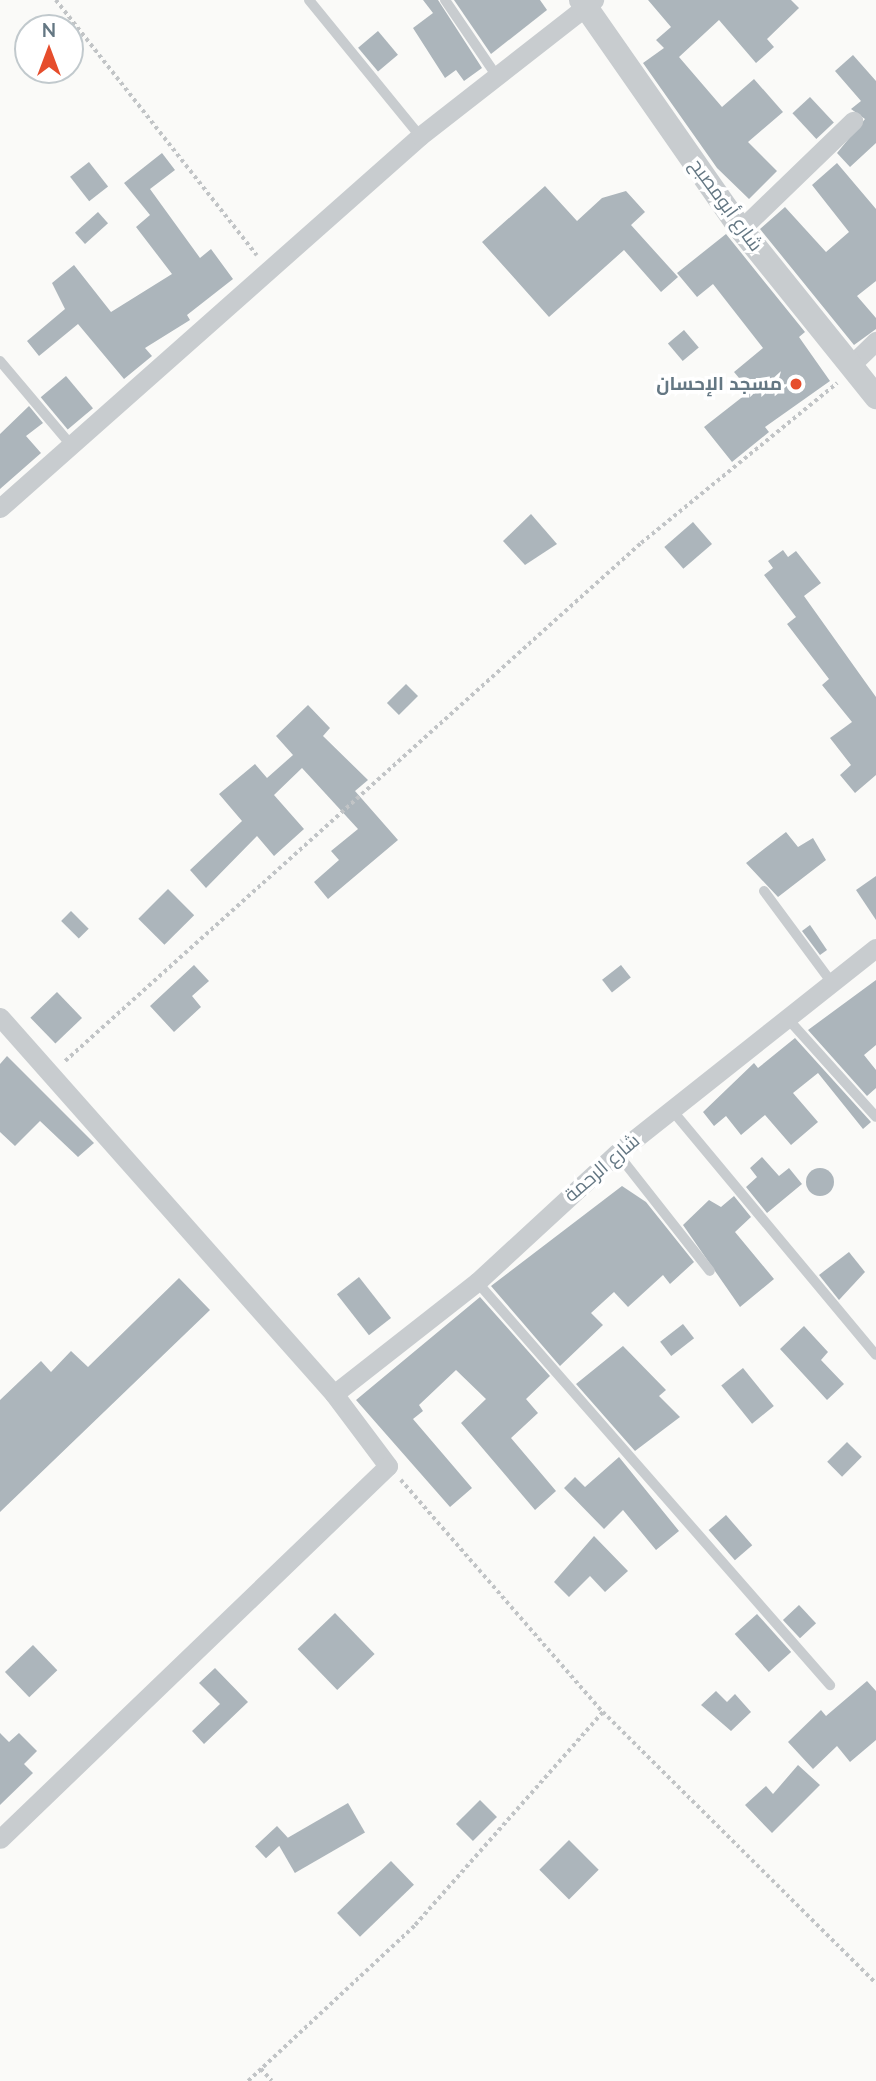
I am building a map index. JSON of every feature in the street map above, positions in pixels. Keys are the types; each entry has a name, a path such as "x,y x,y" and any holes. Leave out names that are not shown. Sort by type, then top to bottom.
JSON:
{"street":[{"path":"0,508 420,136 587,2"},
{"name":"شارع أبومصبح","path":"587,2 741,229 876,397"},
{"path":"741,229 853,121"},
{"path":"851,365 876,341"},
{"name":"شارع الرحمة","path":"334,1394 477,1282 617,1153 876,948"},
{"path":"0,1017 334,1394 388,1466 0,1839"}],"lane":[{"path":"309,0 420,136"},
{"path":"445,0 496,75"},
{"path":"0,361 71,445"},
{"path":"764,891 832,983"},
{"path":"787,1017 876,1117"},
{"path":"671,1109 876,1354"},
{"path":"617,1153 710,1271"},
{"path":"477,1282 830,1685"}],"path":[{"path":"57,0 270,270"},
{"path":"51,1074 641,543 851,365"},
{"path":"388,1466 603,1712 876,1983"},
{"path":"248,2081 415,1924 603,1712"},
{"path":"261,2069 272,2081"}],"building":[{"path":"423,0 438,0 482,68 464,81 456,70 445,78 413,28 433,13"},
{"path":"454,0 540,0 547,10 491,54"},
{"path":"648,0 791,0 799,8 767,39 774,47 756,63 719,20 679,57 722,107 754,79 783,112 748,142 777,171 749,199 717,168 643,63 664,48 656,40 671,27"},
{"path":"378,31 398,55 378,71 358,48"},
{"path":"853,55 876,81 876,143 850,167 837,153 865,119 851,109 861,101 835,71"},
{"path":"810,97 834,123 816,139 792,113"},
{"path":"162,153 175,170 150,189 200,258 211,249 233,279 187,315 190,320 145,348 152,356 124,379 78,324 39,356 27,341 65,309 52,283 74,265 111,312 172,274 136,227 150,215 124,183"},
{"path":"89,162 108,186 89,201 70,177"},
{"path":"837,163 876,209 876,281 857,296 876,318 876,329 854,345 760,229 785,207 826,252 849,232 812,185"},
{"path":"545,186 577,221 602,198 626,191 645,212 631,225 678,277 661,292 624,250 549,317 482,242"},
{"path":"98,212 108,223 85,244 75,233"},
{"path":"726,234 805,332 799,337 830,381 765,427 769,432 732,462 704,427 750,391 734,372 763,348 713,284 697,297 677,273"},
{"path":"684,330 699,348 683,361 668,343"},
{"path":"66,376 93,408 68,429 41,397"},
{"path":"29,406 43,423 26,436 41,453 0,489 0,434"},
{"path":"531,514 557,544 525,565 503,541"},
{"path":"693,522 712,544 683,569 664,547"},
{"path":"783,550 788,557 796,551 821,583 804,596 876,697 876,775 855,793 840,775 851,765 830,738 852,722 822,685 829,679 787,624 796,617 764,575 773,568 768,561"},
{"path":"406,684 418,696 399,715 387,703"},
{"path":"308,705 330,728 323,736 368,780 355,791 398,840 328,899 314,882 339,860 331,851 358,829 302,768 274,795 304,829 274,856 257,836 206,888 190,870 242,821 219,794 255,764 267,778 293,755 276,736"},
{"path":"786,832 798,847 813,838 826,860 778,897 746,863"},
{"path":"876,876 876,920 856,890"},
{"path":"168,889 194,915 164,945 138,919"},
{"path":"71,911 89,929 79,939 61,921"},
{"path":"810,925 827,950 820,955 802,931"},
{"path":"194,965 209,981 192,996 201,1007 174,1032 150,1006"},
{"path":"621,965 631,978 612,992 602,980"},
{"path":"876,980 876,1045 864,1055 876,1070 876,1088 867,1096 808,1030"},
{"path":"57,992 82,1018 55,1044 30,1018"},
{"path":"795,1038 871,1122 863,1129 818,1073 793,1093 818,1122 791,1145 765,1115 741,1135 726,1116 714,1126 703,1112 754,1063 758,1068"},
{"path":"7,1056 94,1143 78,1157 40,1121 15,1146 0,1132 0,1064"},
{"path":"762,1157 779,1176 789,1168 802,1184 767,1213 746,1187 757,1177 750,1168"},
{"path":"820,1168 830,1172 834,1182 830,1192 820,1196 810,1192 806,1182 810,1172"},
{"path":"622,1186 646,1202 694,1262 670,1284 663,1275 628,1307 614,1292 591,1313 603,1325 560,1366 491,1286"},
{"path":"734,1196 751,1217 735,1232 774,1279 740,1307 683,1225 709,1200 721,1207"},
{"path":"849,1252 865,1272 839,1300 819,1275"},
{"path":"359,1277 391,1318 369,1335 337,1294"},
{"path":"179,1278 210,1310 0,1512 0,1400 41,1361 51,1372 71,1351 88,1367"},
{"path":"480,1297 550,1376 526,1399 538,1413 511,1438 556,1491 535,1510 461,1423 486,1399 456,1370 419,1405 423,1411 413,1419 472,1488 450,1507 356,1400"},
{"path":"683,1324 694,1338 671,1356 660,1342"},
{"path":"804,1326 828,1352 821,1360 844,1384 827,1400 780,1349"},
{"path":"623,1346 666,1390 659,1396 680,1417 635,1451 576,1384"},
{"path":"743,1368 774,1406 752,1424 721,1386"},
{"path":"847,1442 862,1457 842,1477 827,1462"},
{"path":"619,1457 679,1531 656,1550 623,1510 604,1529 564,1488 575,1477 585,1487"},
{"path":"726,1515 752,1545 735,1560 709,1530"},
{"path":"594,1536 628,1571 605,1592 590,1576 569,1597 554,1582"},
{"path":"799,1605 816,1623 800,1638 783,1620"},
{"path":"335,1613 375,1654 337,1690 298,1649"},
{"path":"757,1614 791,1652 769,1672 735,1634"},
{"path":"33,1645 57,1670 29,1697 5,1672"},
{"path":"215,1668 248,1702 204,1744 192,1731 220,1704 199,1683"},
{"path":"867,1681 876,1691 876,1740 850,1762 837,1746 813,1769 788,1742 821,1710 826,1716"},
{"path":"716,1691 727,1702 735,1694 751,1712 731,1731 701,1705"},
{"path":"0,1733 9,1742 19,1733 37,1751 24,1764 33,1773 0,1805"},
{"path":"798,1765 820,1785 772,1833 745,1805 766,1786 773,1794"},
{"path":"480,1800 497,1817 473,1841 456,1824"},
{"path":"348,1803 365,1832 295,1873 278,1844"},
{"path":"277,1826 288,1838 266,1858 255,1846"},
{"path":"569,1840 599,1870 569,1899 539,1870"},
{"path":"391,1861 414,1885 360,1937 337,1913"}],"place":[{"name":"مسجد الإحسان","path":"796,384"}]}
